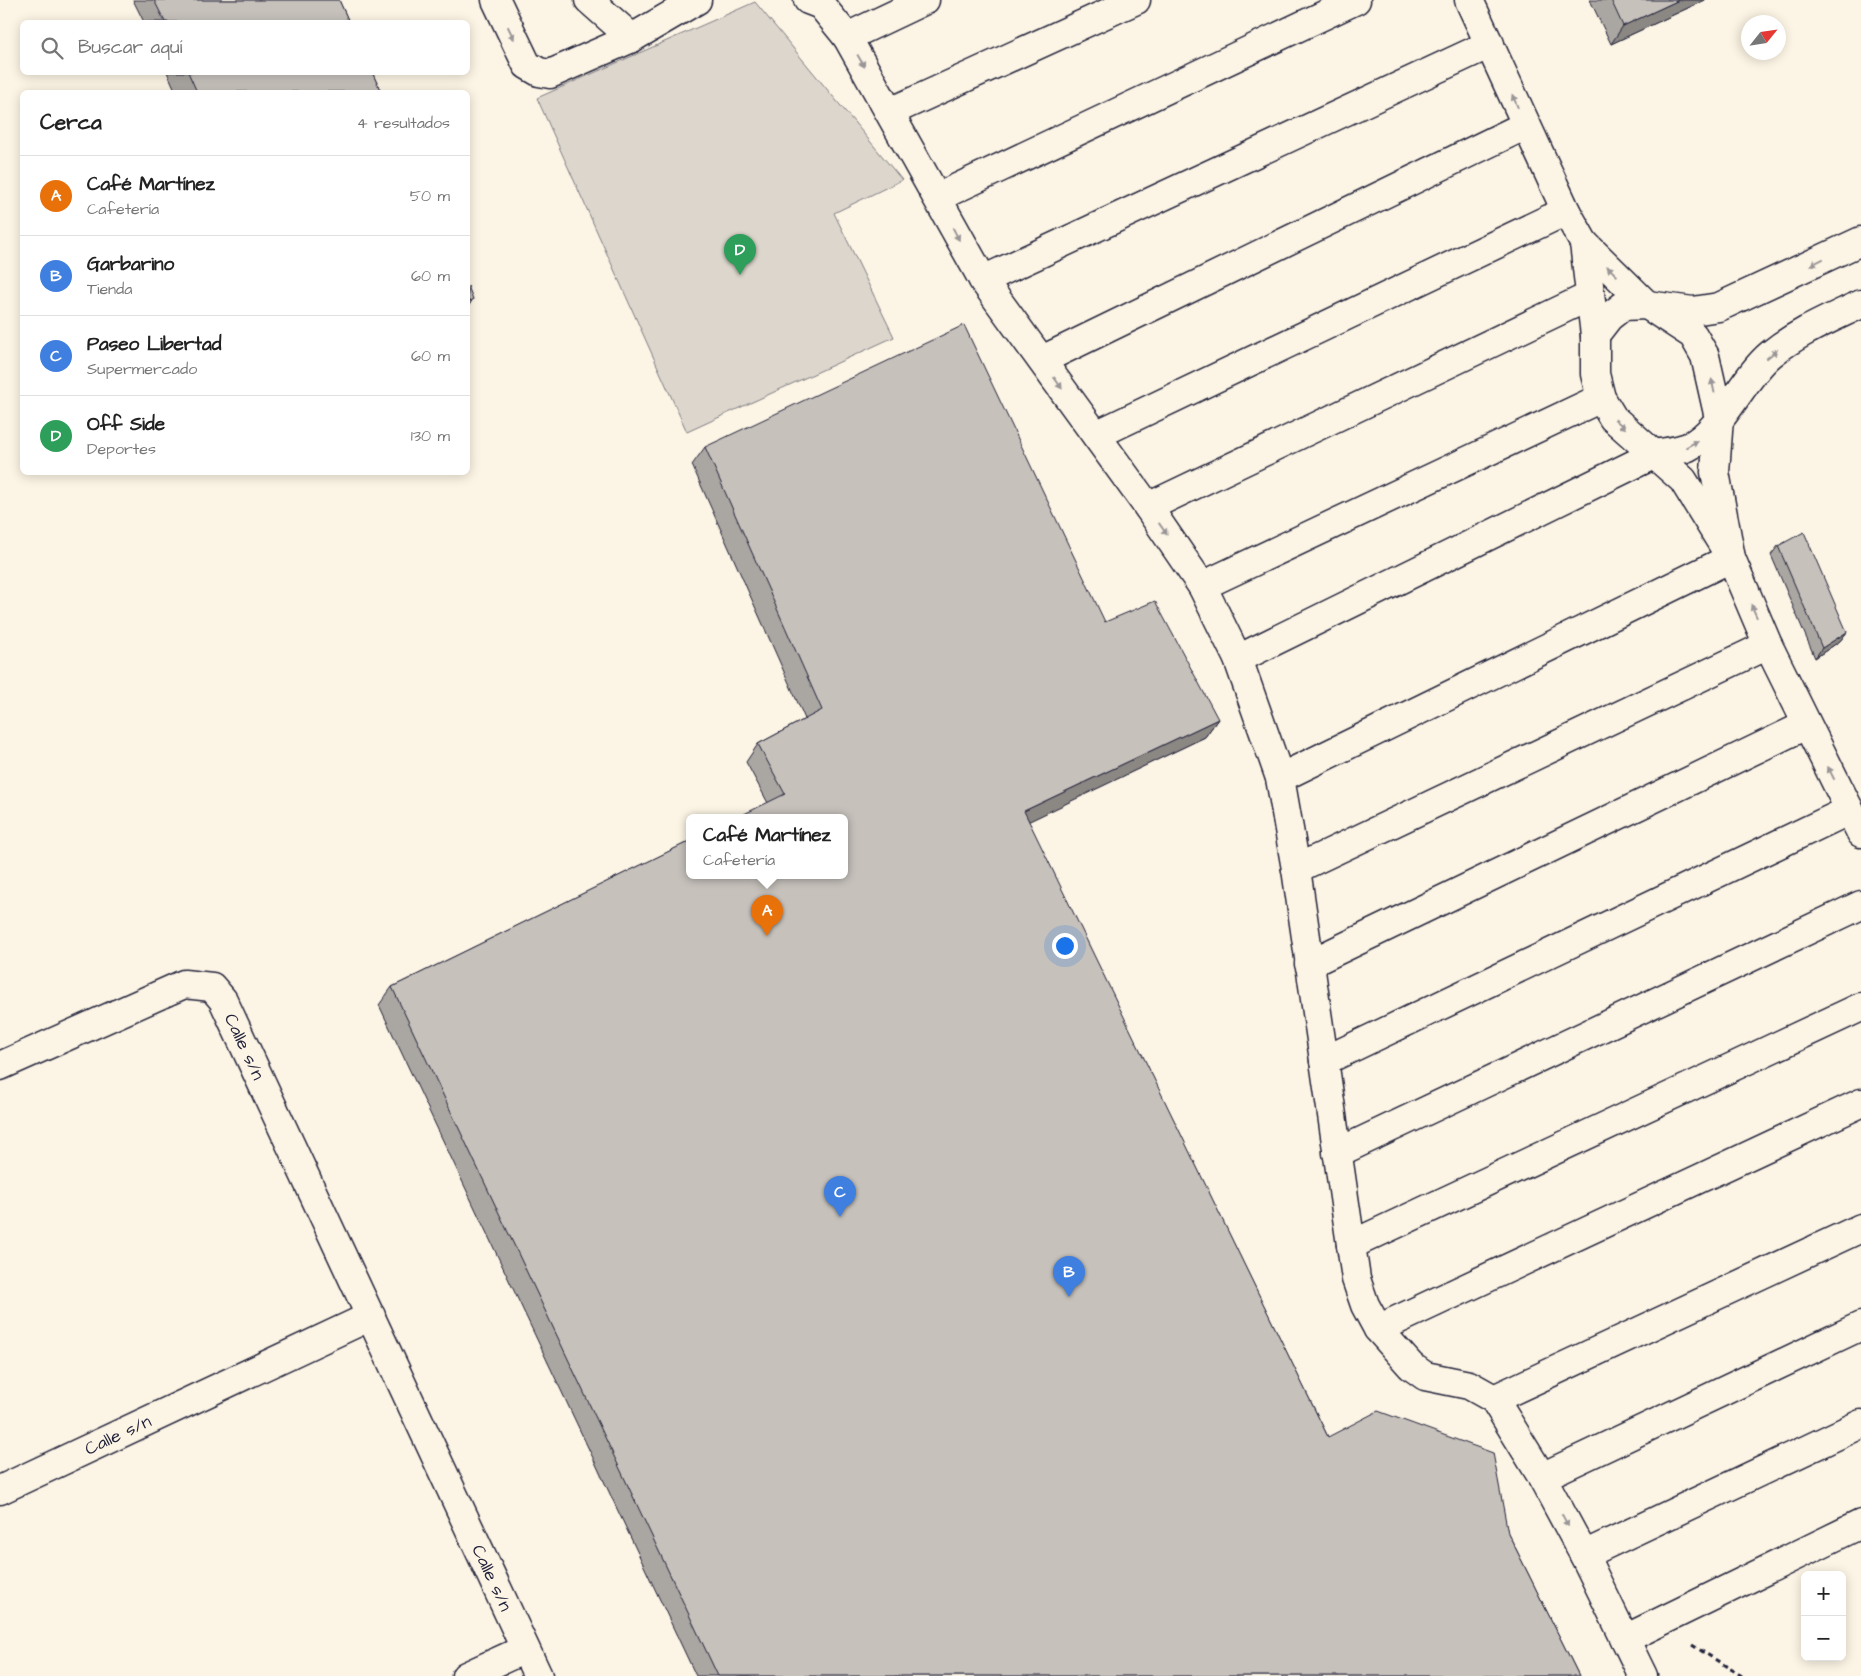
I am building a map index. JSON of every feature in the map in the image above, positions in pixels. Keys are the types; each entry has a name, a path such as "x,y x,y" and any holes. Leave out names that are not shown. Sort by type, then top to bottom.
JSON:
{"street":[{"path":"496,0 527,65 539,72 550,74 632,38 697,0"},
{"path":"589,0 632,38"},
{"path":"808,0 821,5 848,37 983,280 1148,507 1202,586 1238,659 1280,778 1296,869 1356,1279 1365,1305 1378,1329 1411,1366 1425,1376 1469,1385 1494,1399 1542,1477 1584,1554 1643,1676"},
{"path":"848,37 926,0"},
{"path":"890,112 1136,0"},
{"path":"938,198 1356,0"},
{"path":"1469,0 1566,211 1584,243 1647,305 1693,335 1706,356 1719,418 1715,472 1731,558"},
{"path":"983,280 1490,44"},
{"path":"1042,360 1526,125"},
{"path":"1096,435 1566,211"},
{"path":"1595,335 1609,317 1623,306 1647,305 1693,311 1719,307 1861,241"},
{"path":"1324,1061 1856,821 1806,725 1768,645 1731,558 1683,480 1613,418 1601,398 1595,374 1595,335 1584,243"},
{"path":"1148,507 1590,296"},
{"path":"1238,659 1655,454 1686,448 1699,440 1719,418 1749,376 1770,355 1798,334 1861,304"},
{"path":"1202,586 1601,398"},
{"path":"1280,778 1731,558"},
{"path":"1296,869 1768,645"},
{"path":"1309,964 1806,725"},
{"path":"1337,1153 1861,905"},
{"name":"Calle s/n","path":"0,1066 184,984 212,987 223,1000 538,1676"},
{"path":"1351,1245 1861,1007"},
{"path":"1378,1329 1861,1103"},
{"path":"1494,1399 1861,1228"},
{"name":"Calle s/n","path":"0,1490 371,1316"},
{"path":"1542,1477 1861,1326"},
{"path":"1584,1554 1861,1424"},
{"path":"1625,1639 1861,1524"},
{"path":"466,1676 525,1649"}],"path":[{"path":"1655,1623 1742,1676"}],"shaded area":[{"path":"755,2 902,180 834,213 894,337 687,432 537,98"}],"building":[{"path":"154,0 339,0 348,20 164,20"},
{"path":"1611,0 1679,0 1623,26"},
{"path":"189,75 373,75 380,90 196,90"},
{"path":"964,325 1105,622 1155,601 1218,719 1024,811 1328,1437 1378,1411 1493,1453 1508,1533 1579,1676 718,1676 392,987 686,843 686,879 848,879 848,814 744,814 785,794 758,744 822,710 705,447"},
{"path":"1804,532 1847,632 1822,648 1778,546"}],"place":[{"name":"Off Side","path":"740,275"},
{"name":"Café Martínez","path":"767,936"},
{"name":"Paseo Libertad","path":"840,1217"},
{"name":"Garbarino","path":"1069,1297"}]}
